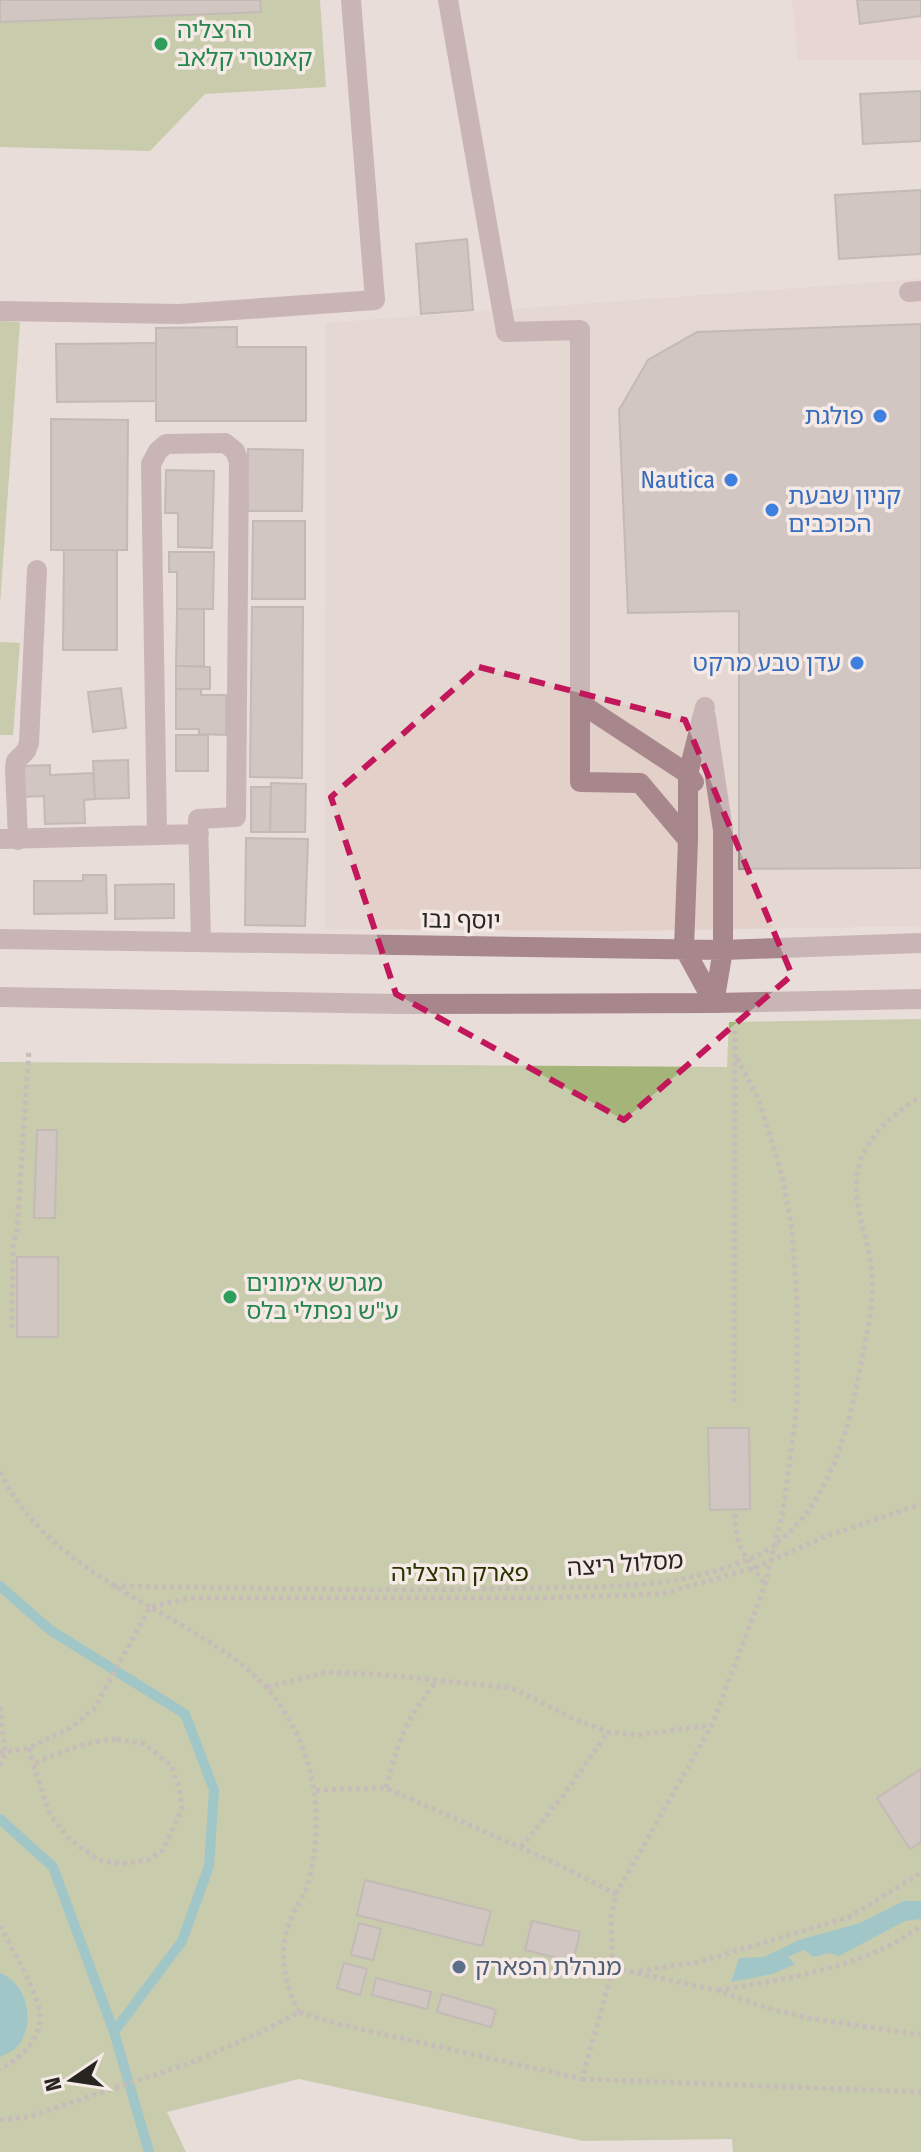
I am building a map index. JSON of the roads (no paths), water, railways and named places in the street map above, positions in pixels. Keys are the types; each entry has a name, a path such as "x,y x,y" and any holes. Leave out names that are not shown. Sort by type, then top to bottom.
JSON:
{"street":[{"path":"0,311 179,314 375,300 351,0"},
{"path":"448,0 506,332 580,330 580,782 640,783 688,840"},
{"path":"37,570 29,743 16,761 9,840 157,835 236,817 239,462 235,451 225,443 166,444 151,464 157,835"},
{"path":"580,703 688,774 707,799 723,830"},
{"path":"705,707 723,830 723,950 714,1003 684,948 688,774 705,707"},
{"path":"199,826 201,942"},
{"name":"יוסף נבו","path":"0,939 723,950 921,943"},
{"path":"0,997 398,1004 921,999"}],"water":[{"path":"904,1901 921,1901 921,1919 905,1921 839,1956 829,1953 813,1957 804,1950 788,1957 795,1964 773,1974 731,1982 739,1958 764,1957 799,1940 860,1923"},
{"path":"0,1973 10,1978 23,1995 28,2017 22,2039 14,2049 0,2057"}],"waterway":[{"path":"0,1586 50,1630 185,1714 214,1790 209,1866 182,1941 114,2032"},
{"path":"0,1819 53,1867 114,2032 149,2152"}],"place":[{"name":"הרצליה קאנטרי קלאב","path":"161,44"},
{"name":"פולגת","path":"880,416"},
{"name":"Nautica","path":"731,480"},
{"name":"קניון שבעת הכוכבים","path":"772,510"},
{"name":"עדן טבע מרקט","path":"857,663"},
{"name":"מגרש אימונים ע\"ש נפתלי בלס","path":"230,1297"},
{"name":"מנהלת הפארק","path":"459,1967"}],"park label":[{"name":"פארק הרצליה","path":"460,1573"}]}
